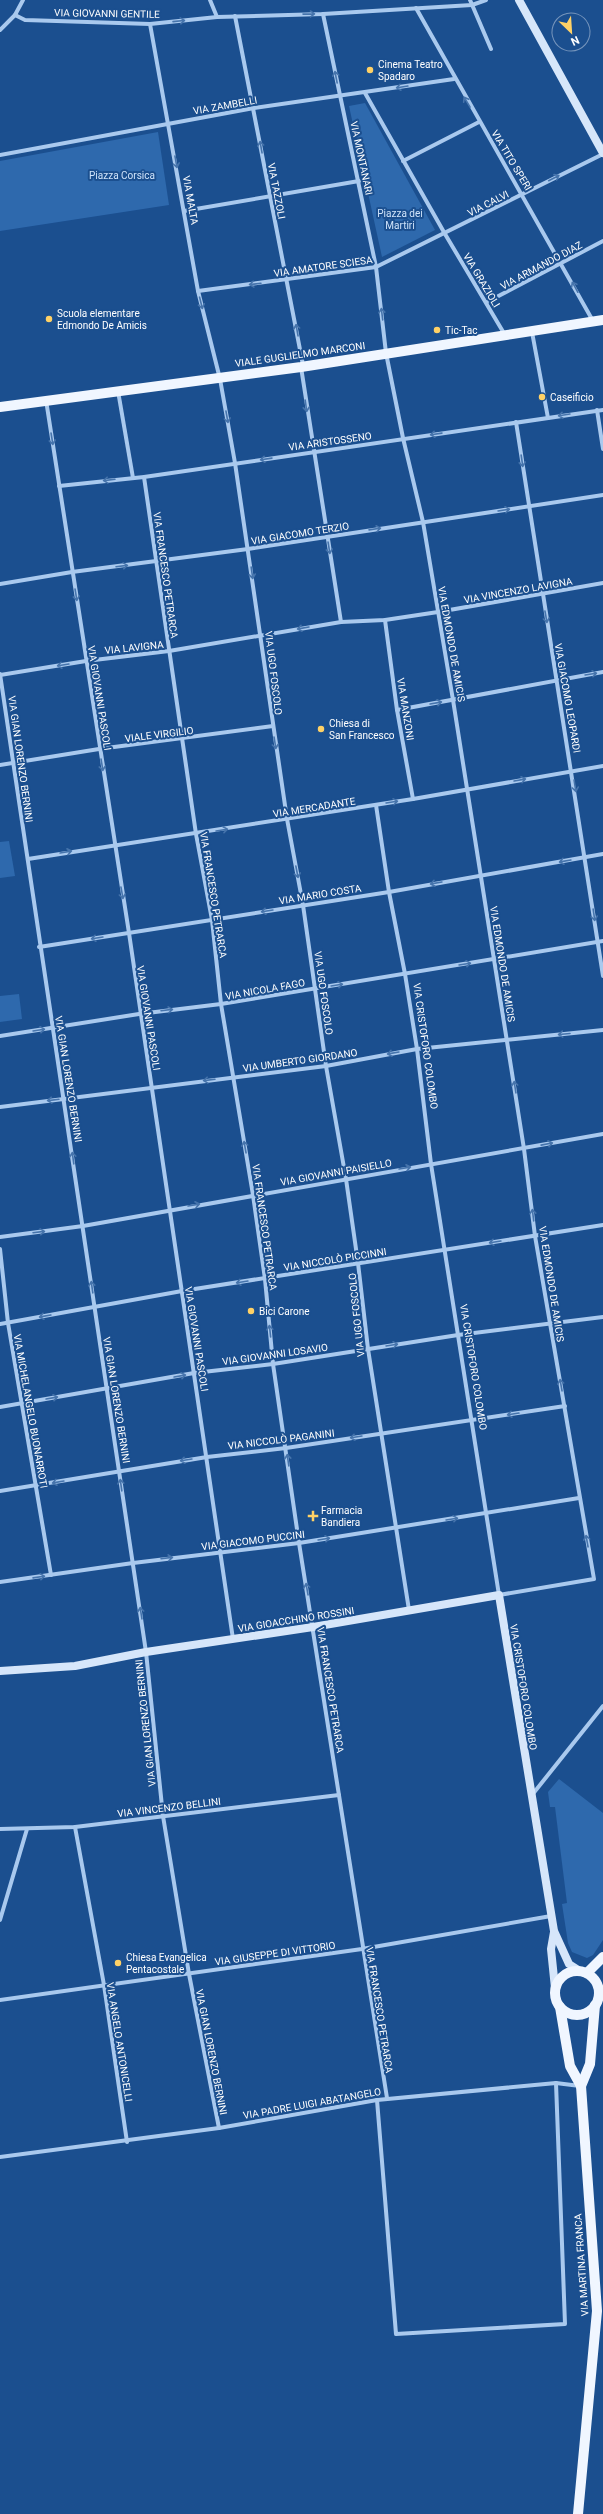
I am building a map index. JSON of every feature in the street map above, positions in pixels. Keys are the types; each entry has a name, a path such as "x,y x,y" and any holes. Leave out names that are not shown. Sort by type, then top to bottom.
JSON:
{"main road":[{"name":"VIALE GUGLIELMO MARCONI","path":"0,407 118,390 220,379 532,332 598,320"},
{"path":"584,1972 596,1981 601,1989 595,2005 591,2010 578,2014 566,2011 560,2007 555,1995 555,1988 558,1982 567,1973 584,1972 603,1957"},
{"name":"VIA MARTINA FRANCA","path":"581,2086 590,2064 595,2005"},
{"name":"VIA MARTINA FRANCA","path":"560,2007 570,2066 581,2086 597,2311 578,2514"}],"street":[{"path":"0,30 15,15 24,0"},
{"path":"210,0 217,17"},
{"path":"470,0 491,49"},
{"name":"VIA GIOVANNI GENTILE","path":"15,15 25,20 150,24 217,17 324,14 472,5 486,0"},
{"path":"520,0 603,153"},
{"name":"VIA TITO SPERI","path":"416,8 479,122 598,320"},
{"name":"VIA MONTANARI","path":"324,14 376,267 386,353"},
{"name":"VIA TAZZOLI","path":"235,16 254,108 269,195 288,280 303,365 301,367 313,452 341,622"},
{"name":"VIA MALTA","path":"150,24 198,291 220,379"},
{"name":"VIA ZAMBELLI","path":"0,155 254,108 454,79"},
{"path":"365,93 445,234"},
{"path":"403,161 479,122"},
{"name":"VIA CALVI","path":"445,234 603,153"},
{"path":"184,212 269,195 359,181"},
{"name":"VIA AMATORE SCIESA","path":"198,291 376,267 445,234"},
{"name":"VIA GRAZIOLI","path":"445,234 487,302 505,335"},
{"name":"VIA ARMANDO DIAZ","path":"487,302 603,242"},
{"path":"532,332 548,418"},
{"name":"VIA EDMONDO DE AMICIS","path":"386,353 422,522 454,700 466,789 507,1039 550,1325 594,1579"},
{"name":"VIA UGO FOSCOLO","path":"220,379 235,463 287,819 303,905 326,1066 346,1178 368,1349 409,1610"},
{"path":"118,390 133,478"},
{"name":"VIA GIOVANNI PASCOLI","path":"46,400 99,749 129,933 139,1014 152,1088 233,1639"},
{"path":"597,410 603,449"},
{"name":"VIA ARISTOSSENO","path":"59,486 144,477 603,410"},
{"name":"VIA GIACOMO LEOPARDI","path":"516,422 542,594 586,858 603,976"},
{"name":"VIA FRANCESCO PETRARCA","path":"144,477 196,834 212,920 221,1004 253,1195 265,1279 273,1364 299,1543 362,1949 387,2098"},
{"name":"VIA GIACOMO TERZIO","path":"0,584 72,572 248,549 603,495"},
{"name":"VIA VINCENZO LAVIGNA","path":"341,622 385,620 603,583"},
{"name":"VIA MANZONI","path":"385,620 397,710 413,799"},
{"name":"VIA LAVIGNA","path":"0,675 86,661 169,652 341,622"},
{"path":"397,710 556,679 603,672"},
{"name":"VIA GIAN LORENZO BERNINI","path":"0,675 28,859 39,947 65,1099 146,1652 163,1816 189,1974 219,2128"},
{"name":"VIALE VIRGILIO","path":"0,765 99,749 182,740 273,726"},
{"name":"VIA MERCADANTE","path":"28,859 114,844 196,834 376,805 603,766"},
{"name":"VIA CRISTOFORO COLOMBO","path":"376,805 389,892 406,974 432,1164 458,1335 552,1916 554,1931 551,1950 555,1988"},
{"name":"VIA MARIO COSTA","path":"39,947 389,892 603,854"},
{"name":"VIA NICOLA FAGO","path":"0,1036 139,1014 221,1004 603,941"},
{"name":"VIA UMBERTO GIORDANO","path":"0,1107 326,1066 417,1049 603,1030"},
{"name":"VIA GIOVANNI PAISIELLO","path":"0,1237 83,1226 169,1209 524,1149 603,1134"},
{"name":"VIA NICCOLÒ PICCINNI","path":"0,1324 182,1291 603,1225"},
{"name":"VIA MICHELANGELO BUONARROTI","path":"0,1249 8,1323 51,1575"},
{"name":"VIA GIOVANNI LOSAVIO","path":"0,1407 194,1373 273,1364 458,1335 550,1325 603,1317"},
{"name":"VIA NICCOLÒ PAGANINI","path":"0,1491 207,1457 286,1448 565,1406"},
{"name":"VIA GIACOMO PUCCINI","path":"0,1582 133,1563 299,1543 579,1498"},
{"name":"VIA GIOACCHINO ROSSINI","path":"0,1671 75,1666 146,1652 313,1627 594,1579"},
{"path":"532,1795 603,1706"},
{"name":"VIA VINCENZO BELLINI","path":"0,1829 75,1827 339,1795"},
{"name":"VIA ANGELO ANTONICELLI","path":"75,1827 104,1985 127,2142"},
{"path":"0,1920 27,1829"},
{"name":"VIA GIUSEPPE DI VITTORIO","path":"0,2000 362,1949 552,1916"},
{"name":"VIA CRISTOFORO COLOMBO","path":"554,1931 569,1964 584,1972"},
{"path":"377,2100 396,2334 565,2324 556,2083"},
{"name":"VIA PADRE LUIGI ABATANGELO","path":"0,2158 127,2142 219,2128 387,2098 556,2083 581,2086"}],"green space":[{"name":"Piazza dei Martiri","path":"365,103 435,230 382,257 349,106"},
{"name":"Piazza Corsica","path":"158,132 169,205 0,231 0,161"},
{"path":"9,841 15,876 0,878 0,842"},
{"path":"19,994 22,1019 0,1022 0,996"},
{"path":"559,1779 603,1813 603,1940 593,1955 587,1958 572,1952 568,1943 562,1904 567,1903 555,1807 550,1807 548,1792"}],"place":[{"name":"Cinema Teatro Spadaro","path":"370,70"},
{"name":"Scuola elementare Edmondo De Amicis","path":"49,319"},
{"name":"Tic-Tac","path":"437,330"},
{"name":"Caseificio","path":"542,397"},
{"name":"Chiesa di San Francesco","path":"321,729"},
{"name":"Bici Carone","path":"251,1311"},
{"name":"Farmacia Bandiera","path":"313,1516"},
{"name":"Chiesa Evangelica Pentacostale","path":"118,1963"}]}
